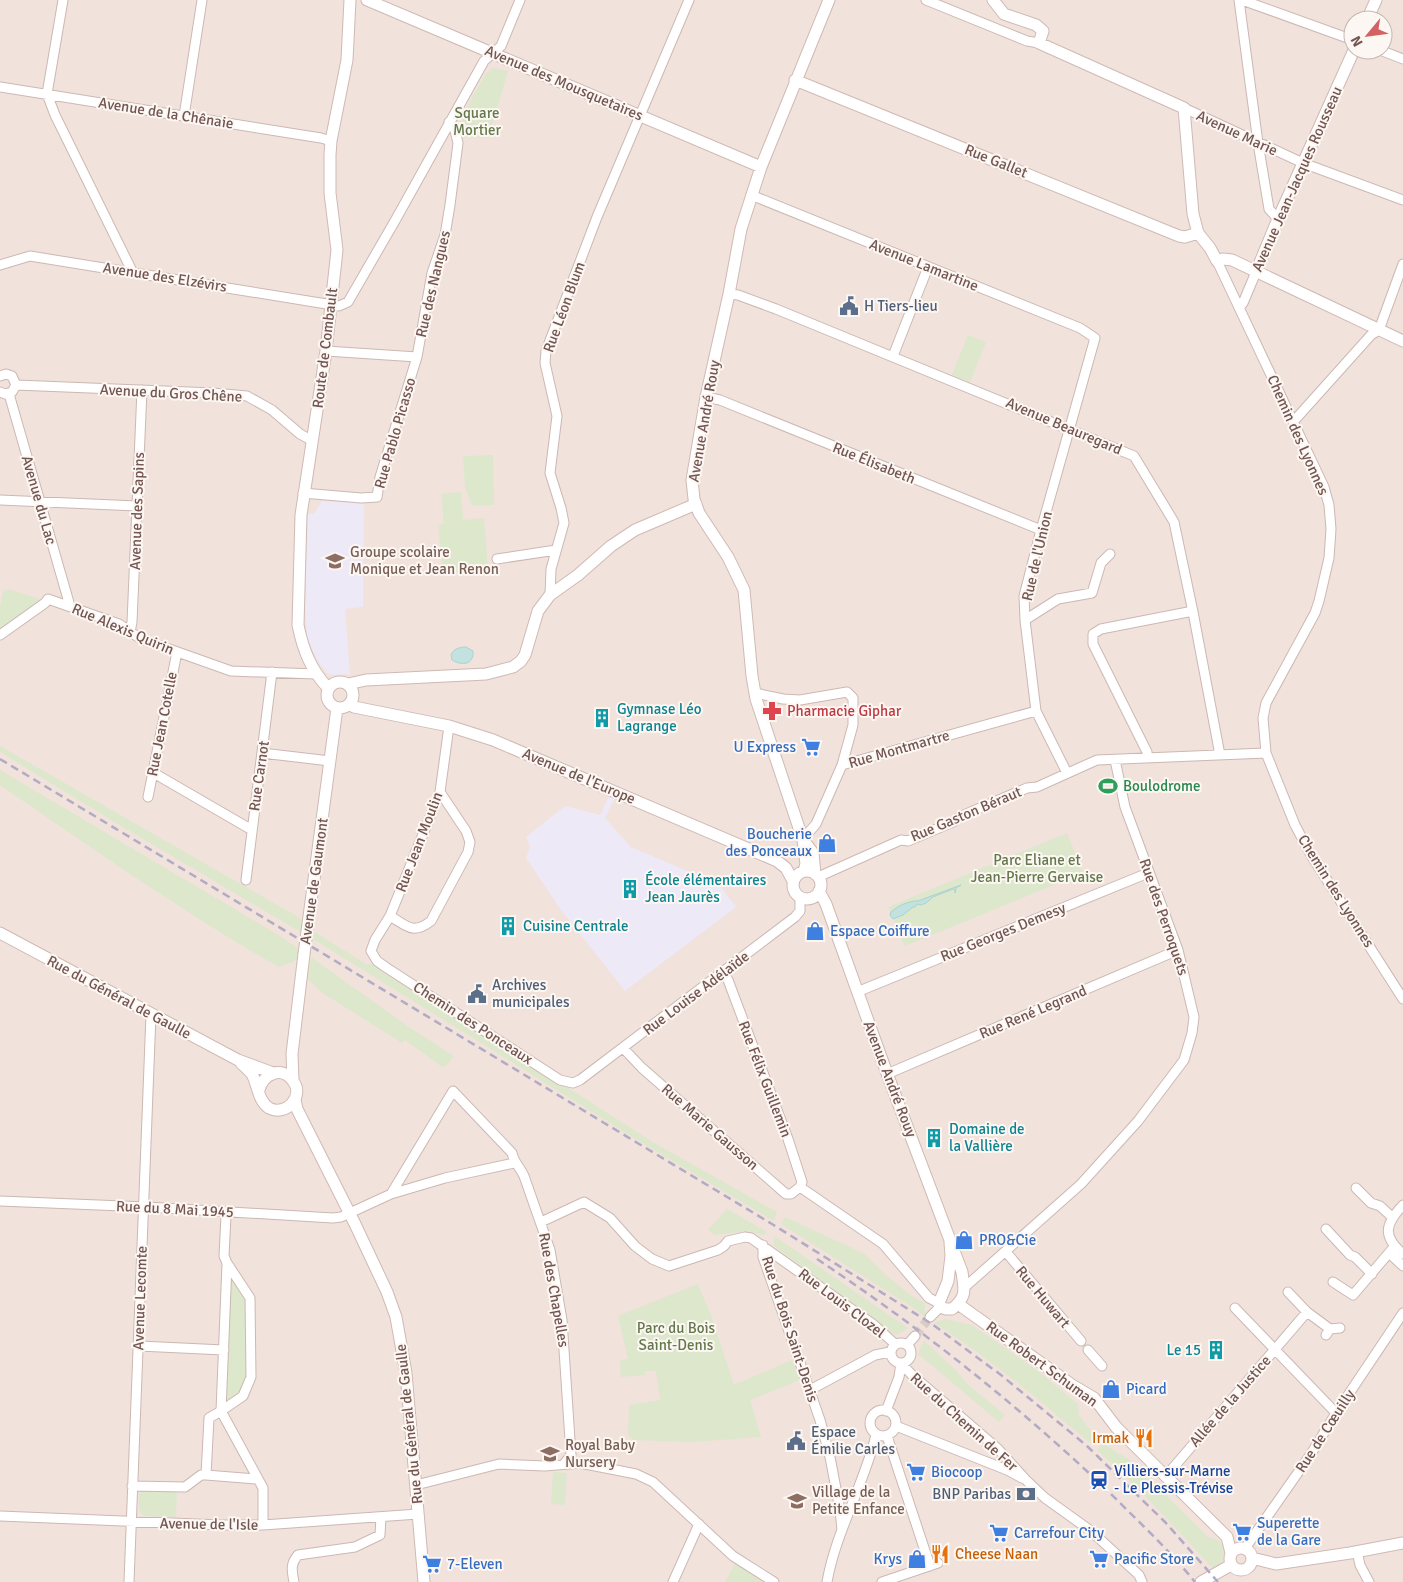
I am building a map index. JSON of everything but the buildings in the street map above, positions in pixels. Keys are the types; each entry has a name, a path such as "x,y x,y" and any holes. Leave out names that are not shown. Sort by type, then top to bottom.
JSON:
{"street":[{"path":"63,0 48,94 55,115 132,272"},
{"path":"184,116 202,0"},
{"name":"Route de Combault","path":"328,688 316,674 305,654 298,625 299,553 303,493 326,351 337,250 326,139 347,60 350,0"},
{"name":"Avenue des Mousquetaires","path":"367,0 761,167"},
{"path":"332,304 342,305 348,302 438,146 449,122 484,61 501,46 520,0"},
{"name":"Rue Léon Blum","path":"550,595 551,569 564,518 550,473 557,416 545,358 549,342 597,217 690,0"},
{"name":"Avenue André Rouy","path":"812,874 813,853 802,839 755,693 744,590 728,556 703,519 696,504 693,493 693,475 706,397 729,294 741,229 761,167 829,0"},
{"path":"926,0 1027,41 1039,43 1184,108"},
{"path":"993,0 1004,14 1036,25 1043,31 1039,43"},
{"path":"1278,219 1269,209 1258,143 1241,0 1343,36"},
{"name":"Avenue Jean-Jacques Rousseau","path":"1238,305 1243,303 1278,219 1349,60"},
{"name":"Rue Gallet","path":"795,80 1179,236 1184,237 1198,233"},
{"name":"Avenue de la Chênaie","path":"0,87 326,139"},
{"name":"Avenue Marie","path":"1184,108 1303,163 1403,200"},
{"name":"Chemin des Lyonnes","path":"1184,108 1192,203 1198,233 1210,248 1217,261 1324,486 1329,505 1331,529 1329,558 1315,613 1266,703 1262,718 1266,753 1295,826 1311,855 1403,999"},
{"name":"Rue des Nangues","path":"326,351 417,356 432,273 445,234 450,205 458,143 454,127 449,122"},
{"name":"Avenue Lamartine","path":"751,195 1080,328 1095,338"},
{"name":"Avenue des Elzévirs","path":"0,265 30,256 332,304"},
{"path":"1217,261 1229,259 1403,341"},
{"path":"1293,422 1371,335 1379,330 1403,264"},
{"path":"893,356 928,267"},
{"name":"Avenue Beauregard","path":"729,294 738,295 776,309 1134,456 1174,522 1220,755"},
{"name":"Rue de l'Union","path":"1067,773 1036,711 1024,596 1040,530 1095,338"},
{"name":"Rue Pablo Picasso","path":"303,493 361,498 377,497 380,476 417,356"},
{"path":"0,364 2,375 12,376 16,385 14,390 4,393"},
{"name":"Avenue du Gros Chêne","path":"16,385 247,396 272,410 300,434 311,440"},
{"name":"Avenue des Sapins","path":"130,632 132,622 142,390"},
{"name":"Avenue du Lac","path":"4,393 70,606"},
{"name":"Rue Élisabeth","path":"706,397 720,400 1040,530"},
{"path":"0,500 137,506"},
{"path":"348,684 354,696 350,704 344,708 336,708 328,700 328,688 337,681 348,684 366,680 486,674 513,667 525,655 538,611 550,595 578,575 611,546 635,530 696,504"},
{"path":"497,559 556,550"},
{"path":"1026,620 1058,599 1092,593 1101,563 1110,554"},
{"name":"Rue Alexis Quirin","path":"0,635 48,599 119,624 141,639 231,670 316,674"},
{"path":"1147,758 1147,752 1093,644 1094,634 1101,629 1193,612"},
{"name":"Rue Jean Cotelle","path":"148,796 177,652"},
{"name":"Rue Carnot","path":"246,880 272,672"},
{"path":"755,693 783,699 800,700 847,692 853,698 853,725 842,765"},
{"name":"Avenue de l'Europe","path":"350,704 354,707 449,726 493,740 777,861 786,868 793,881"},
{"name":"Avenue de Gaumont","path":"293,1080 292,1054 336,708"},
{"name":"Rue Montmartre","path":"802,839 816,824 842,765 1036,711"},
{"name":"Rue Jean Moulin","path":"371,952 375,940 390,916 440,792 449,726"},
{"path":"262,753 330,761"},
{"path":"1115,760 1266,753"},
{"name":"Rue Gaston Béraut","path":"812,874 953,822 967,813 1027,788 1037,787 1097,760 1115,760"},
{"name":"Rue des Perroquets","path":"964,1285 1006,1252 1081,1184 1138,1121 1184,1060 1192,1033 1194,1017 1178,950 1125,807 1115,760"},
{"path":"152,772 252,830"},
{"path":"390,916 411,928 422,928 431,921 468,852 470,842 466,832 440,792"},
{"name":"Rue Georges Demesy","path":"857,992 1148,873"},
{"path":"804,899 813,898 820,891 821,884 812,874 797,874 793,881 793,890 804,899 830,916"},
{"name":"Avenue André Rouy","path":"820,891 962,1272 964,1285"},
{"name":"Rue Louise Adélaïde","path":"580,1080 798,914 804,899"},
{"name":"Rue du Général de Gaulle","path":"0,933 238,1060 276,1073"},
{"name":"Rue René Legrand","path":"887,1074 1178,950"},
{"name":"Chemin des Ponceaux","path":"371,952 377,961 387,968 560,1080 573,1084 580,1080"},
{"name":"Rue Félix Guillemin","path":"722,972 728,980 788,1139 802,1182 800,1187"},
{"name":"Avenue Lecomte","path":"129,1582 151,1014"},
{"name":"Rue Marie Gausson","path":"623,1048 642,1068 786,1194 790,1195 800,1187"},
{"path":"276,1073 289,1076 297,1089 295,1100 288,1107 279,1110 267,1106 260,1096 259,1090 263,1080 276,1073 292,1054"},
{"name":"Rue du Général de Gaulle","path":"238,1060 250,1072 259,1090"},
{"name":"Rue des Chapelles","path":"391,1194 453,1091 512,1153 514,1163 522,1170 550,1250 562,1320 571,1455"},
{"name":"Rue du Général de Gaulle","path":"295,1100 297,1109 350,1213 387,1292 396,1317 406,1373 424,1582"},
{"name":"Rue du Général de Gaulle","path":"279,1110 293,1118 311,1134"},
{"path":"350,1213 391,1194 455,1176 514,1163"},
{"path":"800,1187 883,1244 929,1298 949,1309 958,1304 964,1296 964,1285 956,1278 948,1281"},
{"path":"1356,1188 1371,1203 1380,1206 1392,1217"},
{"name":"Rue du 8 Mai 1945","path":"0,1201 333,1218 350,1213"},
{"name":"Rue Louis Clozel","path":"541,1222 584,1202 610,1218 635,1246 652,1259 669,1266 718,1250 728,1241 745,1237 751,1238 874,1325 893,1348"},
{"path":"1403,1205 1392,1217 1388,1233 1391,1250 1403,1266"},
{"path":"206,1475 208,1418 243,1396 251,1377 250,1298 224,1256 226,1216"},
{"path":"1326,1229 1350,1255 1355,1257 1372,1274"},
{"name":"Avenue André Rouy","path":"939,1305 948,1281 951,1256 950,1242"},
{"name":"Rue du Bois Saint-Denis","path":"763,1245 763,1257 810,1390 830,1457 842,1530"},
{"path":"1391,1250 1403,1254"},
{"path":"1333,1282 1353,1295 1391,1250"},
{"name":"Rue Huwart","path":"1006,1252 1081,1341"},
{"path":"227,1263 221,1411 263,1488 263,1525"},
{"path":"1288,1292 1328,1332 1340,1328"},
{"name":"Rue Robert Schuman","path":"958,1304 1072,1385 1094,1398 1116,1427 1243,1555 1230,1561 1232,1565 1201,1582"},
{"path":"930,1317 939,1305"},
{"path":"1235,1308 1336,1413"},
{"name":"Allée de la Justice","path":"1166,1476 1307,1312"},
{"name":"Rue de Cœuilly","path":"1243,1555 1248,1544 1311,1454 1403,1313"},
{"path":"907,1345 915,1336"},
{"path":"810,1390 875,1355 902,1343 911,1350 911,1356 908,1361 901,1363 893,1360 893,1348"},
{"path":"138,1346 224,1350"},
{"path":"1088,1350 1102,1366"},
{"path":"886,1411 899,1377 901,1363"},
{"name":"Rue du Chemin de Fer","path":"901,1363 912,1375 998,1449 1026,1480"},
{"path":"878,1411 886,1411 893,1415 896,1426 891,1434 887,1436 876,1435 869,1425 871,1416 878,1411"},
{"path":"896,1426 1007,1470 1026,1480 1061,1511 1091,1531 1140,1575 1142,1582"},
{"path":"828,1581 828,1572 874,1447 876,1435"},
{"path":"882,1582 934,1564 887,1436"},
{"path":"564,1464 571,1455 580,1463"},
{"path":"416,1485 499,1464 545,1466 580,1463 636,1474 653,1482 733,1556 774,1582"},
{"path":"132,1486 185,1486 206,1475 257,1479"},
{"name":"Avenue de l'Isle","path":"0,1516 263,1525 418,1514"},
{"path":"294,1582 292,1566 298,1556 355,1547 380,1535 381,1517"},
{"path":"673,1582 699,1524"},
{"path":"1243,1555 1276,1564 1403,1542"},
{"path":"1357,1551 1360,1564 1369,1582"}],"shaded area":[{"path":"0,0 1403,0 1403,1582 0,1582"},
{"name":"Groupe scolaire Monique et Jean Renon","path":"322,501 364,503 363,607 345,609 350,674 328,674 319,663 307,638 305,608 308,514 314,514"},
{"path":"609,796 614,799 605,818 631,847 718,884 736,907 625,991 561,910 526,858 530,847 526,837 565,806 600,815"}],"green space":[{"name":"Square Mortier","path":"493,68 508,71 488,138 463,137 462,116 486,73"},
{"path":"968,335 986,342 970,382 952,375"},
{"path":"493,455 494,505 472,505 465,487 463,456"},
{"path":"461,492 463,520 484,518 488,568 443,572 438,525 444,524 441,494"},
{"path":"8,589 40,599 39,602 0,630 0,606 3,592"},
{"path":"0,746 295,915 304,922 302,933 0,752"},
{"path":"0,770 280,936 300,950 299,959 279,967 207,924 0,785"},
{"name":"Parc Eliane et Jean-Pierre Gervaise","path":"1067,833 1083,873 905,946 888,907"},
{"path":"315,932 366,964 374,964 410,986 651,1141 777,1212 774,1221 644,1144 313,939"},
{"path":"312,958 412,1029 454,1056 448,1064 442,1067 405,1040 402,1043 321,992 307,978 308,966"},
{"path":"727,1209 767,1232 764,1235 749,1231 715,1235 708,1230"},
{"path":"785,1217 865,1254 910,1295 925,1303 925,1317 781,1224"},
{"path":"774,1236 908,1328 896,1335 888,1331 774,1246"},
{"path":"227,1263 250,1298 251,1377 243,1396 221,1411"},
{"name":"Parc du Bois Saint-Denis","path":"698,1284 711,1315 734,1385 792,1360 800,1380 750,1400 761,1437 692,1442 633,1440 628,1435 629,1405 660,1400 656,1371 645,1371 645,1375 621,1377 620,1360 628,1359 618,1316"},
{"path":"945,1319 972,1325 1038,1371 1078,1404 1079,1415 1096,1437 1090,1443 995,1365 934,1323"},
{"path":"924,1341 956,1370 966,1383 1005,1415 999,1422 918,1354"},
{"path":"1102,1443 1130,1460 1209,1538 1216,1539 1221,1543 1225,1553 1224,1557 1214,1570 1128,1479 1097,1450"},
{"path":"553,1472 567,1473 565,1505 551,1504"},
{"path":"146,1489 177,1490 176,1517 144,1516 139,1510 139,1494"},
{"path":"735,1564 766,1582 725,1582"}],"water":[{"path":"466,647 473,651 472,659 469,662 460,663 452,660 451,655 453,651"},
{"path":"961,885 956,888 955,893 953,889 933,897 926,903 917,904 903,915 893,919 890,915 893,910 903,904 918,901"}],"tunnel":[{"path":"915,1336 930,1317"}],"railway":[{"path":"0,759 772,1224 932,1324 1001,1375 1087,1446 1166,1523 1218,1582"},
{"path":"817,1259 931,1340 1040,1429 1109,1492 1164,1547 1195,1582"}],"place":[{"name":"H Tiers-lieu","path":"849,306"},
{"name":"Groupe scolaire Monique et Jean Renon","path":"335,561"},
{"name":"Pharmacie Giphar","path":"772,711"},
{"name":"Gymnase Léo Lagrange","path":"602,718"},
{"name":"U Express","path":"811,747"},
{"name":"Boulodrome","path":"1108,786"},
{"name":"Boucherie des Ponceaux","path":"827,843"},
{"name":"École élémentaires Jean Jaurès","path":"630,889"},
{"name":"Cuisine Centrale","path":"508,926"},
{"name":"Espace Coiffure","path":"815,931"},
{"name":"Archives municipales","path":"477,994"},
{"name":"Domaine de la Vallière","path":"934,1138"},
{"name":"PRO&Cie","path":"964,1240"},
{"name":"Le 15","path":"1216,1350"},
{"name":"Picard","path":"1111,1389"},
{"name":"Irmak","path":"1144,1438"},
{"name":"Espace Émilie Carles","path":"796,1441"},
{"name":"Royal Baby Nursery","path":"550,1454"},
{"name":"Biocoop","path":"916,1472"},
{"name":"Villiers-sur-Marne - Le Plessis-Trévise","path":"1099,1480"},
{"name":"BNP Paribas","path":"1026,1494"},
{"name":"Village de la Petite Enfance","path":"797,1501"},
{"name":"Superette de la Gare","path":"1242,1532"},
{"name":"Carrefour City","path":"999,1533"},
{"name":"Cheese Naan","path":"940,1554"},
{"name":"Krys","path":"917,1559"},
{"name":"Pacific Store","path":"1099,1559"},
{"name":"7-Eleven","path":"432,1564"}]}
